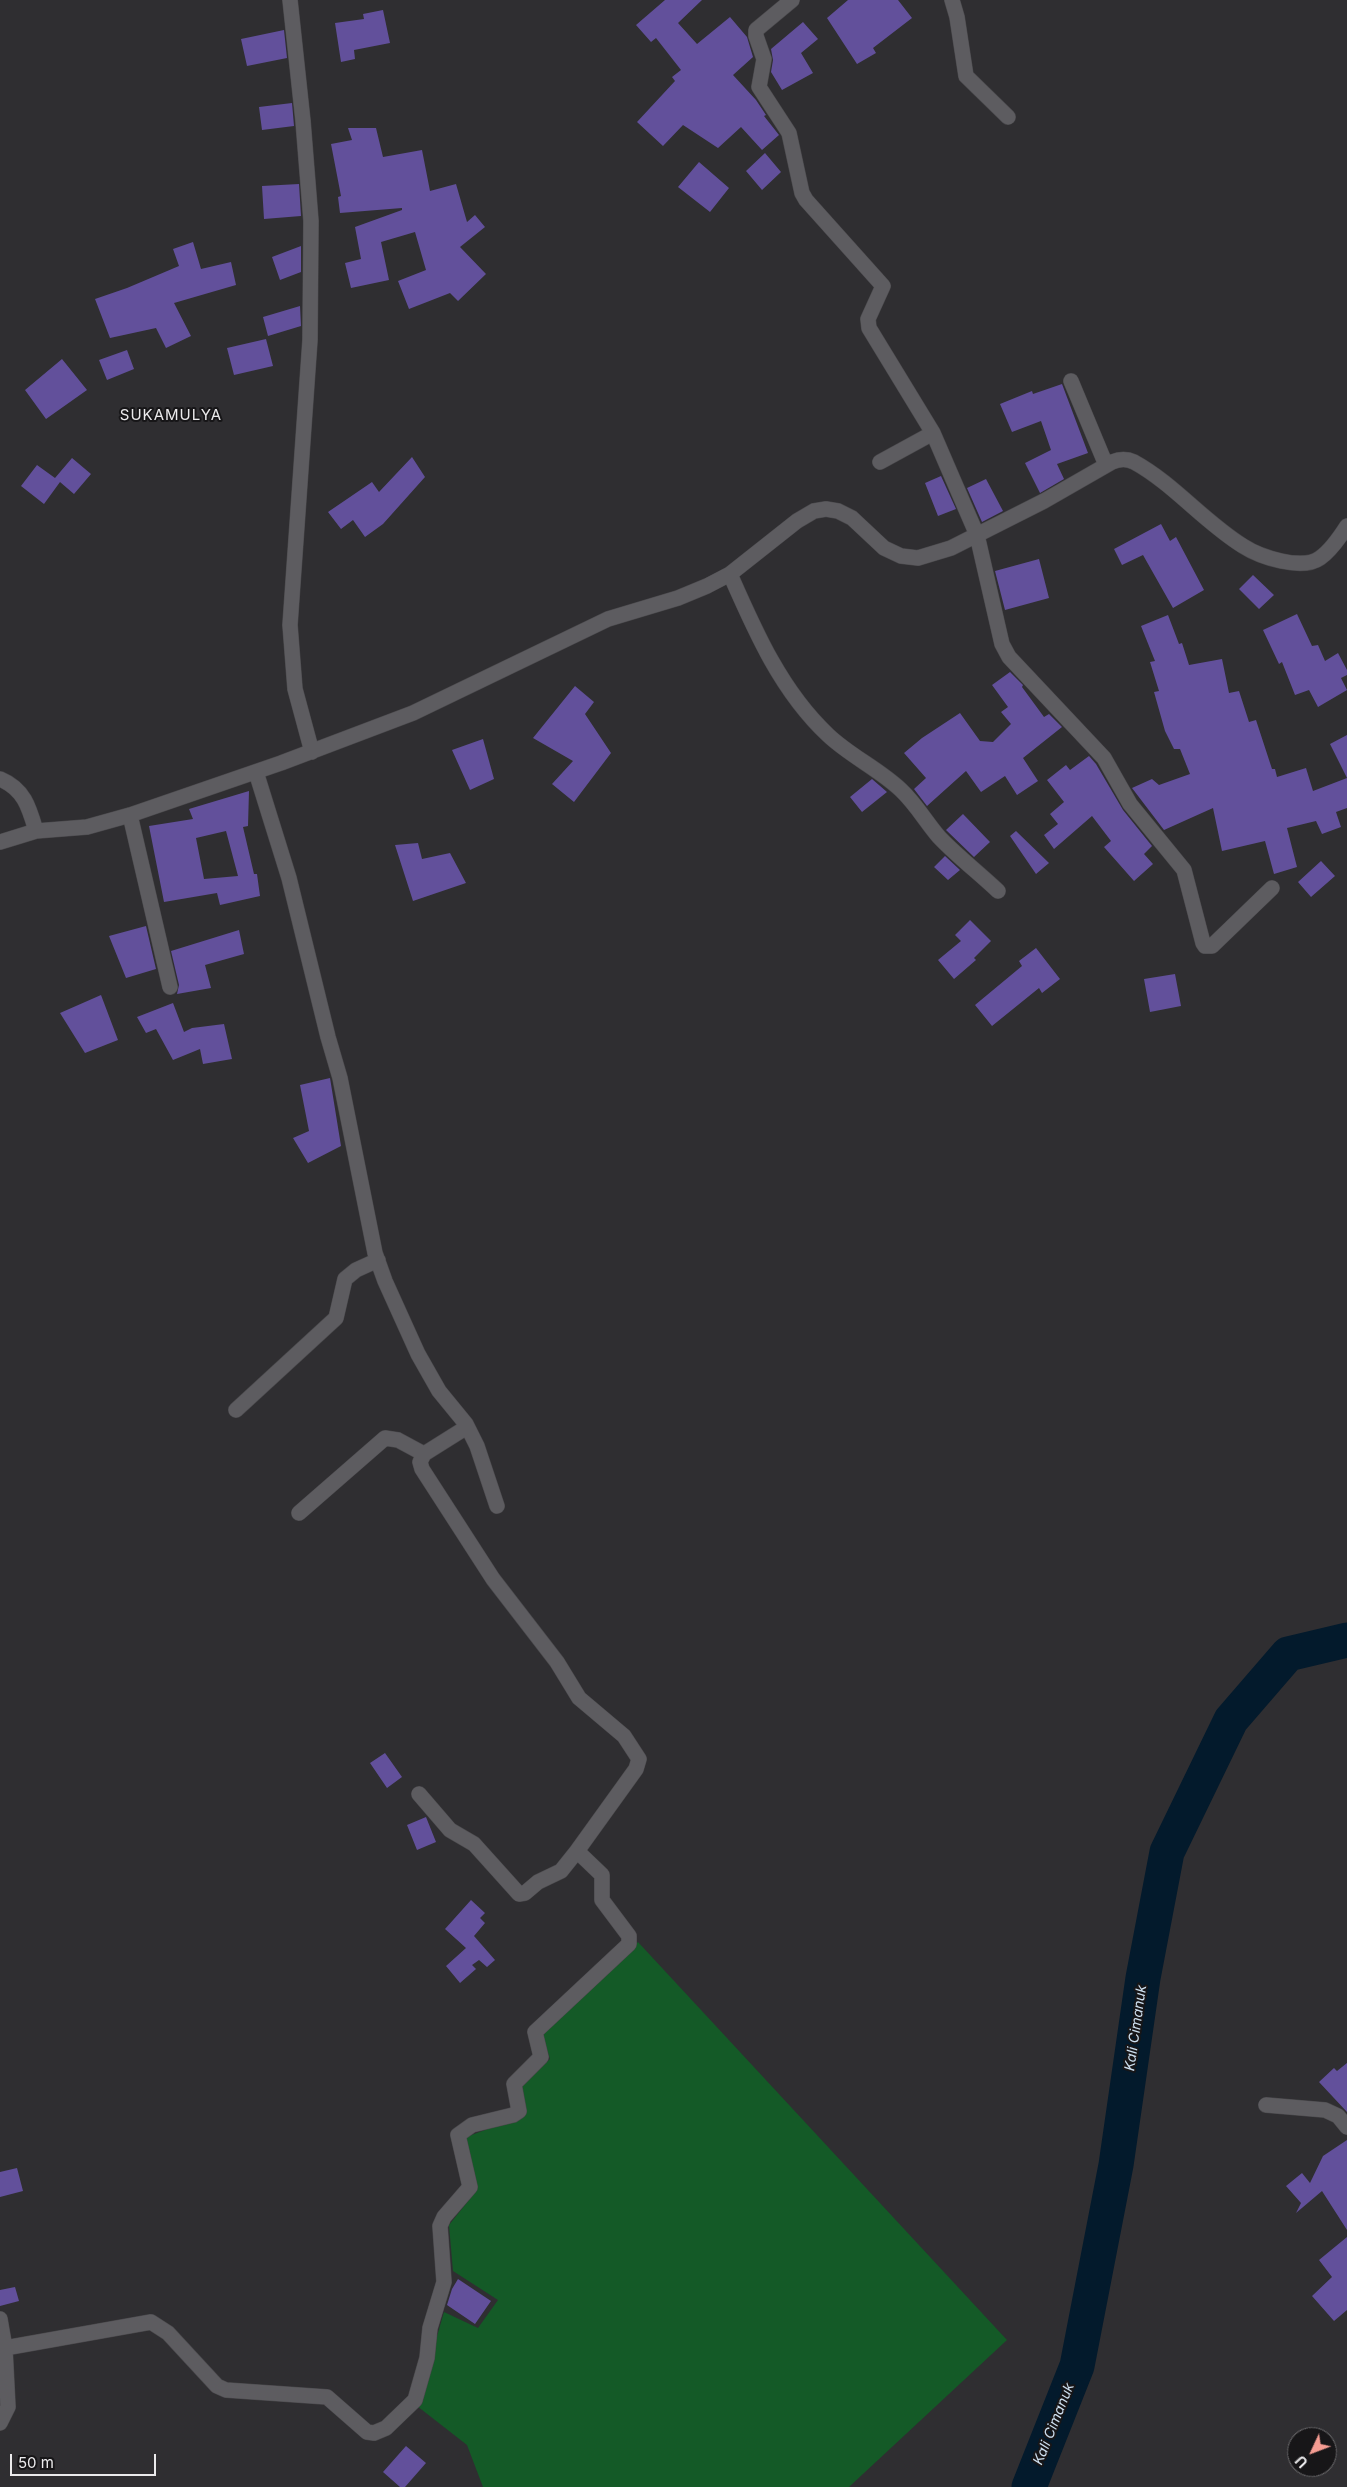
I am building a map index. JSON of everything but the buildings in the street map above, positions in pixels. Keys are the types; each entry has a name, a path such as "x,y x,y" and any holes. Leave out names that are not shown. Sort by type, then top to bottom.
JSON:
{"street":[{"path":"290,0 303,121 311,222 310,340 290,625 295,689 312,752"},
{"path":"792,0 756,30 756,36 764,59 759,87 789,133 802,193 806,200 883,286 868,319 869,328 933,433 977,535 1002,644 1009,657 1104,758 1130,804 1184,870 1202,943 1205,946 1212,946 1272,888"},
{"path":"952,0 958,18 966,76 1008,116"},
{"path":"1071,381 1106,465"},
{"path":"880,462 933,433"},
{"path":"0,842 36,831 86,827 130,815 312,752 413,713 608,619 678,598 730,574 797,521 814,511 826,509 838,511 852,518 884,548 901,556 918,558 930,556 977,535 1044,501 1106,465 1122,459 1133,461 1244,547 1294,564 1319,559 1347,526"},
{"path":"730,574 761,644 782,677 813,719 829,736 888,777 904,792 940,838 998,891"},
{"path":"256,772 288,878 340,1078 357,1170 378,1260 418,1354 439,1391 467,1427 477,1446 497,1506"},
{"path":"0,779 11,784 24,797 36,831"},
{"path":"130,815 170,987"},
{"path":"236,1410 336,1318 345,1279 356,1270 378,1260"},
{"path":"419,1794 450,1830 474,1844 518,1894 525,1893 538,1882 561,1871 639,1764 639,1759 624,1736 579,1698 563,1670 493,1580 422,1469 420,1462 424,1454 467,1427"},
{"path":"299,1513 385,1438 398,1440 424,1454"},
{"path":"5,2348 151,2322 168,2333 216,2386 226,2390 327,2397 367,2432 374,2433 386,2428 417,2396 427,2358 430,2328 444,2282 440,2226 444,2217 470,2187 458,2135 472,2125 513,2115 518,2111 514,2084 541,2057 535,2032 627,1948 630,1940 604,1903 602,1875 577,1851"},
{"path":"1266,2105 1325,2110 1338,2116 1347,2126"},
{"path":"0,2319 5,2348 8,2407 0,2423"}],"green space":[{"path":"638,1942 1007,2340 849,2487 483,2487 467,2445 417,2406 444,2312 478,2328 498,2300 453,2271 449,2225 477,2190 466,2137 526,2115 520,2087 550,2059 542,2033"}],"waterway":[{"name":"Kali Cimanuk","path":"1029,2487 1077,2366 1116,2165 1143,1978 1167,1852 1231,1720 1288,1654 1347,1640"}],"district":[{"name":"SUKAMULYA","path":"171,415"}]}
